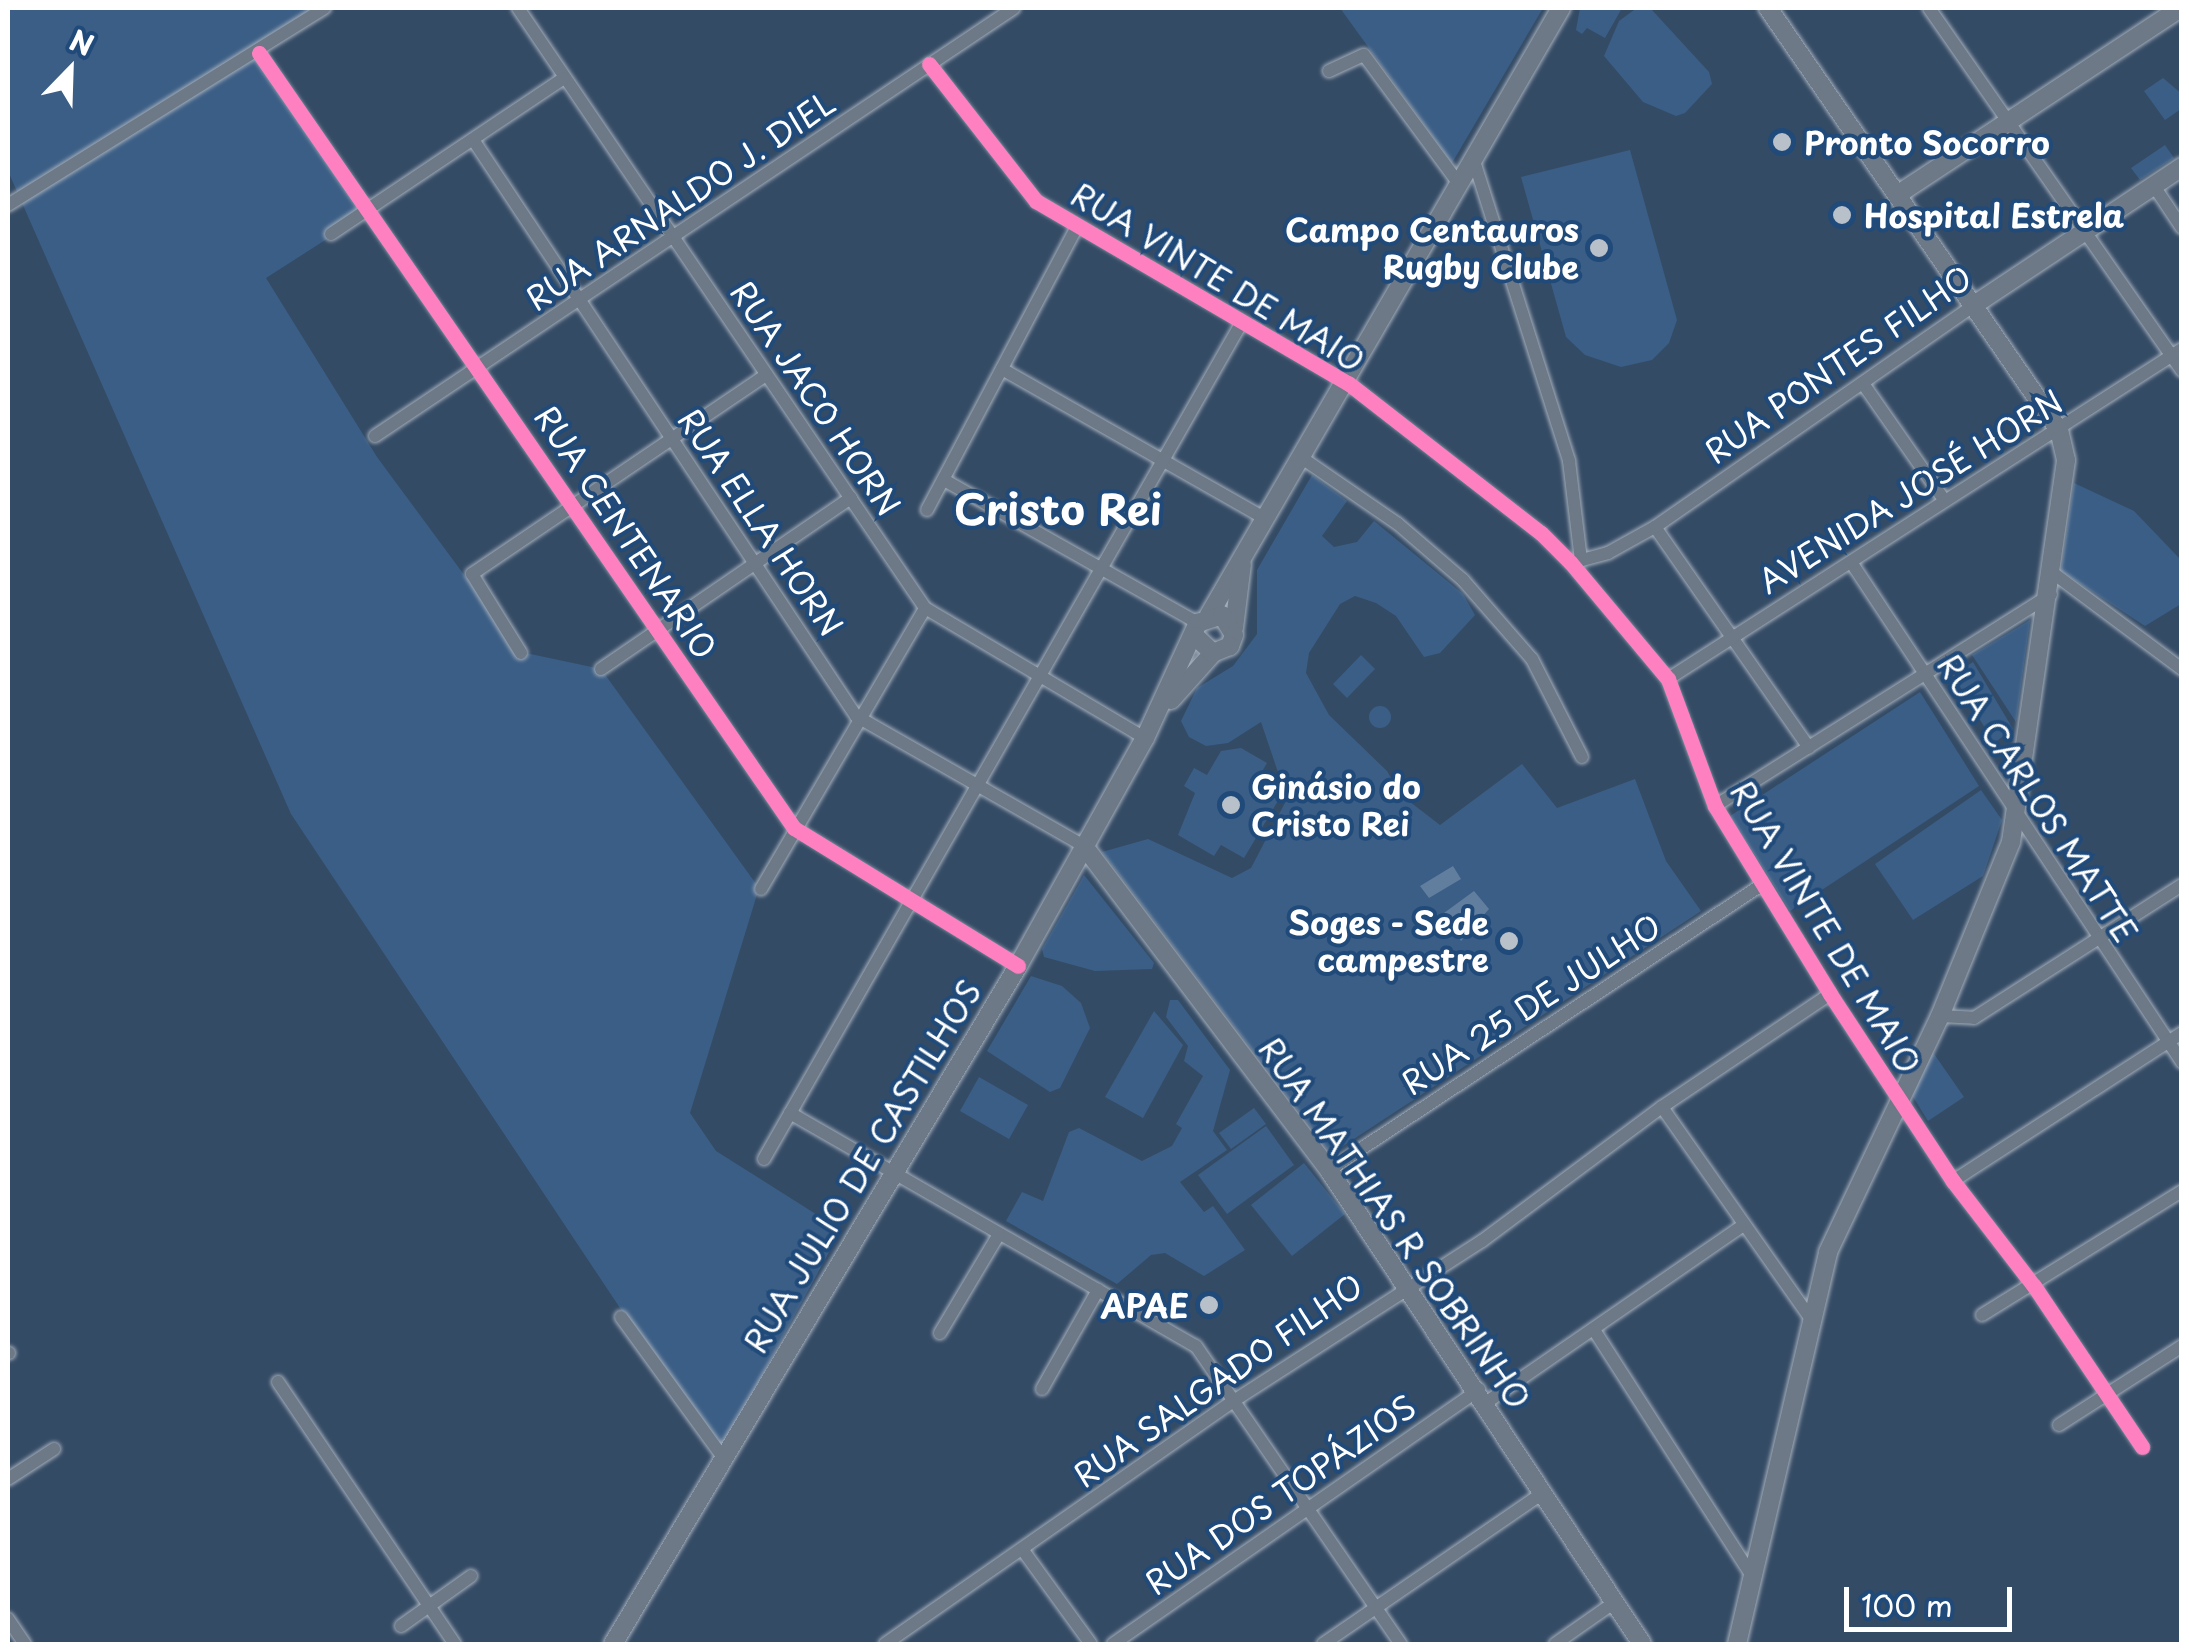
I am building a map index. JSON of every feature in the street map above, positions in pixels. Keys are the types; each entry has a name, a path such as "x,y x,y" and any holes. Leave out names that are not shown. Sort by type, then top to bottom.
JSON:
{"main road":[{"name":"RUA JULIO DE CASTILHOS","path":"613,1644 1018,966 1145,738 1201,624 1348,383 1562,8"},
{"path":"1738,1644 1808,1314 1851,1195 1940,1016 2016,818 2051,594 2066,460 2059,430 1768,8"},
{"path":"1897,195 2181,8"},
{"name":"RUA PONTES FILHO","path":"1974,305 2182,166"},
{"name":"RUA JULIO DE CASTILHOS","path":"1157,715 1214,653 1230,646 1242,557"},
{"path":"1214,653 1201,624 1222,615 1234,628"},
{"name":"RUA MATHIAS R SOBRINHO","path":"1084,846 1330,1170 1483,1396 1642,1644"}],"street":[{"path":"8,205 325,8"},
{"name":"RUA JACO HORN","path":"518,8 925,608 1145,738"},
{"name":"RUA ARNALDO J. DIEL","path":"375,436 584,301 1014,8"},
{"path":"1929,8 2082,232 2176,352 2182,370"},
{"name":"RUA CENTENARIO","path":"258,53 480,368 794,828 912,905 1018,966"},
{"path":"1329,71 1355,54 1364,55 1460,185"},
{"name":"RUA VINTE DE MAIO","path":"930,64 1019,186 1076,228 1348,383 1576,562 1668,679 1715,806 1830,994 1952,1181 2034,1286 2104,1396 2142,1446"},
{"path":"330,234 369,212 564,78"},
{"name":"RUA ELLA HORN","path":"474,141 584,301 856,716 980,783 1084,846"},
{"path":"1474,162 1569,461 1576,562"},
{"path":"2154,186 2182,228"},
{"path":"928,510 1076,228"},
{"name":"RUA PONTES FILHO","path":"1576,562 1608,553 1655,526 1974,305"},
{"path":"764,1158 1105,569 1242,322"},
{"name":"AVENIDA JOSÉ HORN","path":"1668,679 2176,352"},
{"path":"1002,369 1264,518"},
{"path":"522,652 472,574 572,502 766,375"},
{"path":"1864,384 1945,501"},
{"path":"1302,458 1398,524 1463,580 1532,659 1582,757"},
{"path":"944,480 1201,624"},
{"path":"602,669 851,498"},
{"path":"1655,526 1728,640 1808,748"},
{"name":"RUA CARLOS MATTE","path":"1850,562 2097,942 2182,1062"},
{"path":"2053,573 2182,669"},
{"path":"1715,806 2051,594"},
{"path":"761,890 856,716 925,608"},
{"name":"RUA 25 DE JULHO","path":"1330,1170 1763,884"},
{"path":"1940,1016 1974,1018 2182,884"},
{"name":"RUA SALGADO FILHO","path":"885,1644 1407,1284 1482,1242 1662,1107 1830,994"},
{"path":"1952,1181 2182,1033"},
{"path":"1662,1107 1741,1227 1808,1314"},
{"path":"790,1113 1196,1346 1400,1644"},
{"path":"1982,1315 2182,1191"},
{"name":"RUA DOS TOPÁZIOS","path":"1113,1644 1306,1505 1483,1396 1596,1333 1741,1227"},
{"path":"940,1334 998,1234"},
{"path":"1042,1389 1098,1290"},
{"path":"620,1316 722,1456"},
{"path":"1596,1333 1750,1574"},
{"path":"2059,1425 2182,1346"},
{"path":"278,1382 455,1644"},
{"path":"8,1479 54,1449"},
{"path":"1322,1644 1542,1493"},
{"path":"1022,1549 1091,1644"},
{"path":"401,1626 472,1576"},
{"path":"1555,1644 1615,1602"},
{"path":"8,1620 25,1644"}],"shaded area":[{"path":"8,8 325,8 259,53 369,212 266,278 377,457 521,652 601,669 759,888 690,1113 716,1151 841,1230 722,1449 622,1311 291,814 8,171"},
{"path":"1340,8 1543,8 1452,163"},
{"path":"1580,8 1622,8 1605,38 1587,28 1582,34 1576,30"},
{"path":"1634,10 1652,10 1709,72 1712,84 1685,113 1676,116 1643,102 1604,56 1619,21"},
{"path":"2163,78 2182,94 2181,109 2165,120 2144,91"},
{"path":"2165,145 2174,158 2140,180 2131,168"},
{"name":"Campo Centauros Rugby Clube","path":"1630,150 1677,320 1669,343 1652,360 1621,367 1585,355 1566,337 1521,177"},
{"path":"1312,475 1347,501 1322,536 1334,547 1357,542 1374,521 1463,594 1475,615 1440,653 1424,657 1396,616 1376,603 1355,596 1340,604 1309,653 1306,673 1329,715 1387,771 1401,795 1440,825 1522,764 1557,808 1635,779 1666,861 1701,911 1331,1154 1102,852 1148,839 1232,878 1251,868 1289,795 1285,789 1244,858 1221,845 1214,856 1178,835 1195,793 1184,786 1194,768 1207,775 1221,751 1241,748 1267,763 1260,775 1283,787 1261,722 1228,743 1206,746 1189,737 1181,721 1197,688 1233,666 1257,634 1257,570"},
{"path":"2074,483 2134,511 2181,560 2181,604 2145,626 2061,571"},
{"path":"2030,620 2016,722 1972,655"},
{"path":"1361,655 1375,669 1347,698 1333,684"},
{"path":"1973,662 2013,729 1994,743 1953,675"},
{"path":"1920,692 1979,786 1790,911 1730,816"},
{"path":"1380,706 1388,709 1388,725 1380,728 1372,725 1369,717 1372,709"},
{"path":"1981,790 2002,820 1983,876 1913,920 1875,864"},
{"path":"1453,866 1461,879 1429,898 1420,886"},
{"path":"1084,875 1154,963 1152,969 1095,971 1044,957 1042,949"},
{"path":"1474,891 1489,909 1461,941 1444,913"},
{"path":"1031,976 1062,986 1081,1003 1090,1028 1060,1088 1050,1092 987,1051"},
{"path":"1170,1000 1178,1000 1230,1070 1213,1131 1227,1150 1180,1182 1204,1212 1213,1206 1245,1250 1204,1276 1165,1253 1151,1255 1117,1284 1006,1221 1022,1192 1043,1201 1069,1132 1079,1128 1142,1161 1172,1146 1182,1128 1176,1124 1203,1076 1184,1061 1188,1046 1166,1017"},
{"path":"1154,1011 1183,1045 1143,1118 1105,1097"},
{"path":"1932,1051 1964,1097 1928,1121 1912,1095"},
{"path":"979,1077 1028,1105 1009,1139 960,1111"},
{"path":"1254,1108 1266,1124 1231,1149 1219,1133"},
{"path":"1266,1126 1294,1165 1227,1214 1198,1175"},
{"path":"1304,1163 1345,1214 1292,1256 1251,1205"}],"cycle path":[{"path":"259,53 794,828 1018,966"},
{"path":"929,64 1036,201 1348,383 1541,533 1571,563 1668,679 1715,806 1830,994 1953,1181 2034,1286 2142,1447"}],"place":[{"name":"Pronto Socorro","path":"1782,142"},
{"name":"Hospital Estrela","path":"1842,215"},
{"name":"Campo Centauros Rugby Clube","path":"1599,248"},
{"name":"Ginásio do Cristo Rei","path":"1231,805"},
{"name":"Soges - Sede campestre","path":"1509,941"},
{"name":"APAE","path":"1209,1305"}],"district":[{"name":"Cristo Rei","path":"1058,508"}]}
